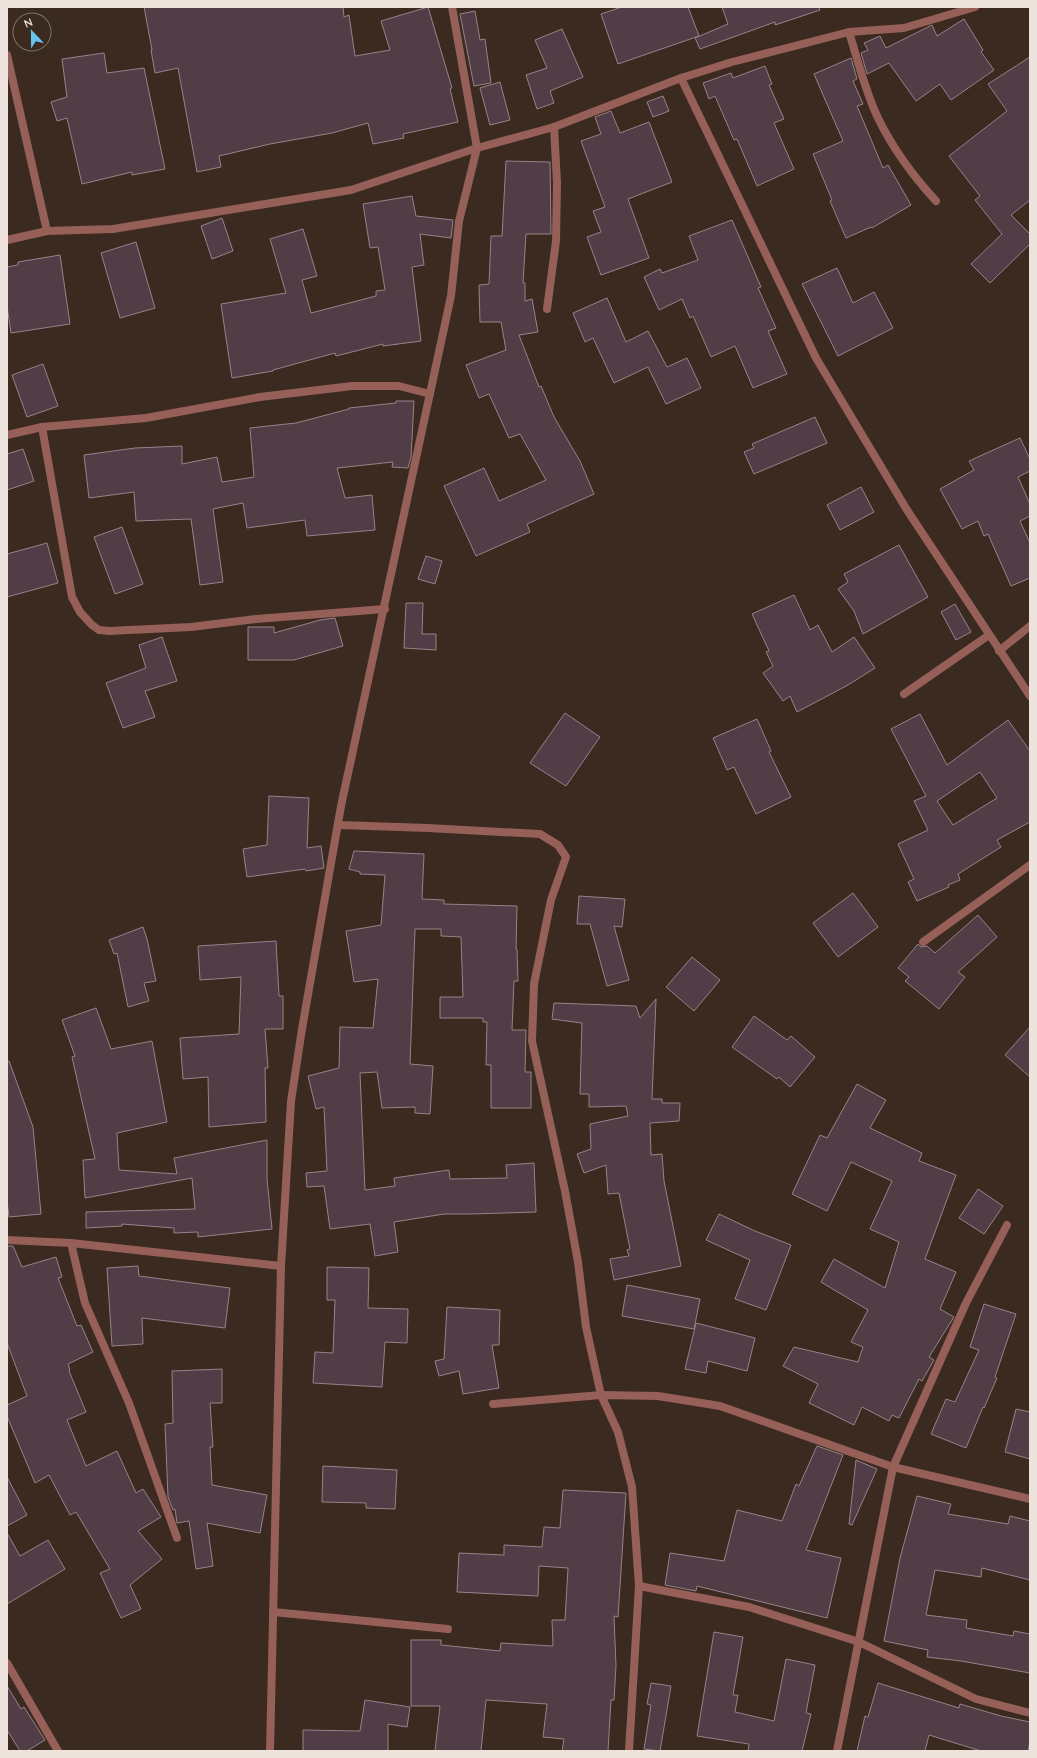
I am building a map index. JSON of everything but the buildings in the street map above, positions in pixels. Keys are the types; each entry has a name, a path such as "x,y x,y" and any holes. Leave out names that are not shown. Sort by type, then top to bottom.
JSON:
{"street":[{"path":"270,1751 281,1266 291,1101 343,798 385,609 451,296 459,221 477,148 452,7"},
{"path":"7,240 47,232 113,229 351,190 477,148 554,127 680,78 732,62 849,32 904,28 975,7"},
{"path":"849,32 878,118 916,180 936,201"},
{"path":"7,55 47,232"},
{"path":"680,78 816,358 906,510 1030,696"},
{"path":"548,309 556,241 557,183 554,127"},
{"path":"7,435 42,427 146,418 260,397 352,386 399,386 430,394"},
{"path":"42,427 72,597 80,612 99,630 115,631 191,627 272,618 385,609"},
{"path":"999,651 1030,626"},
{"path":"904,694 990,635"},
{"path":"339,825 540,834 558,845 566,857 551,900 534,984 532,1041 565,1191 578,1262 586,1327 601,1395 618,1432 632,1487 639,1586 629,1751"},
{"path":"924,942 1030,865"},
{"path":"836,1751 893,1467 966,1304 1007,1225"},
{"path":"7,1240 71,1244 281,1266"},
{"path":"71,1244 85,1303 128,1403 176,1538"},
{"path":"493,1404 601,1395 658,1396 720,1406 893,1467 1030,1499"},
{"path":"639,1586 749,1607 859,1642 976,1699 1030,1712"},
{"path":"273,1612 448,1629"},
{"path":"7,1663 58,1751"}]}
